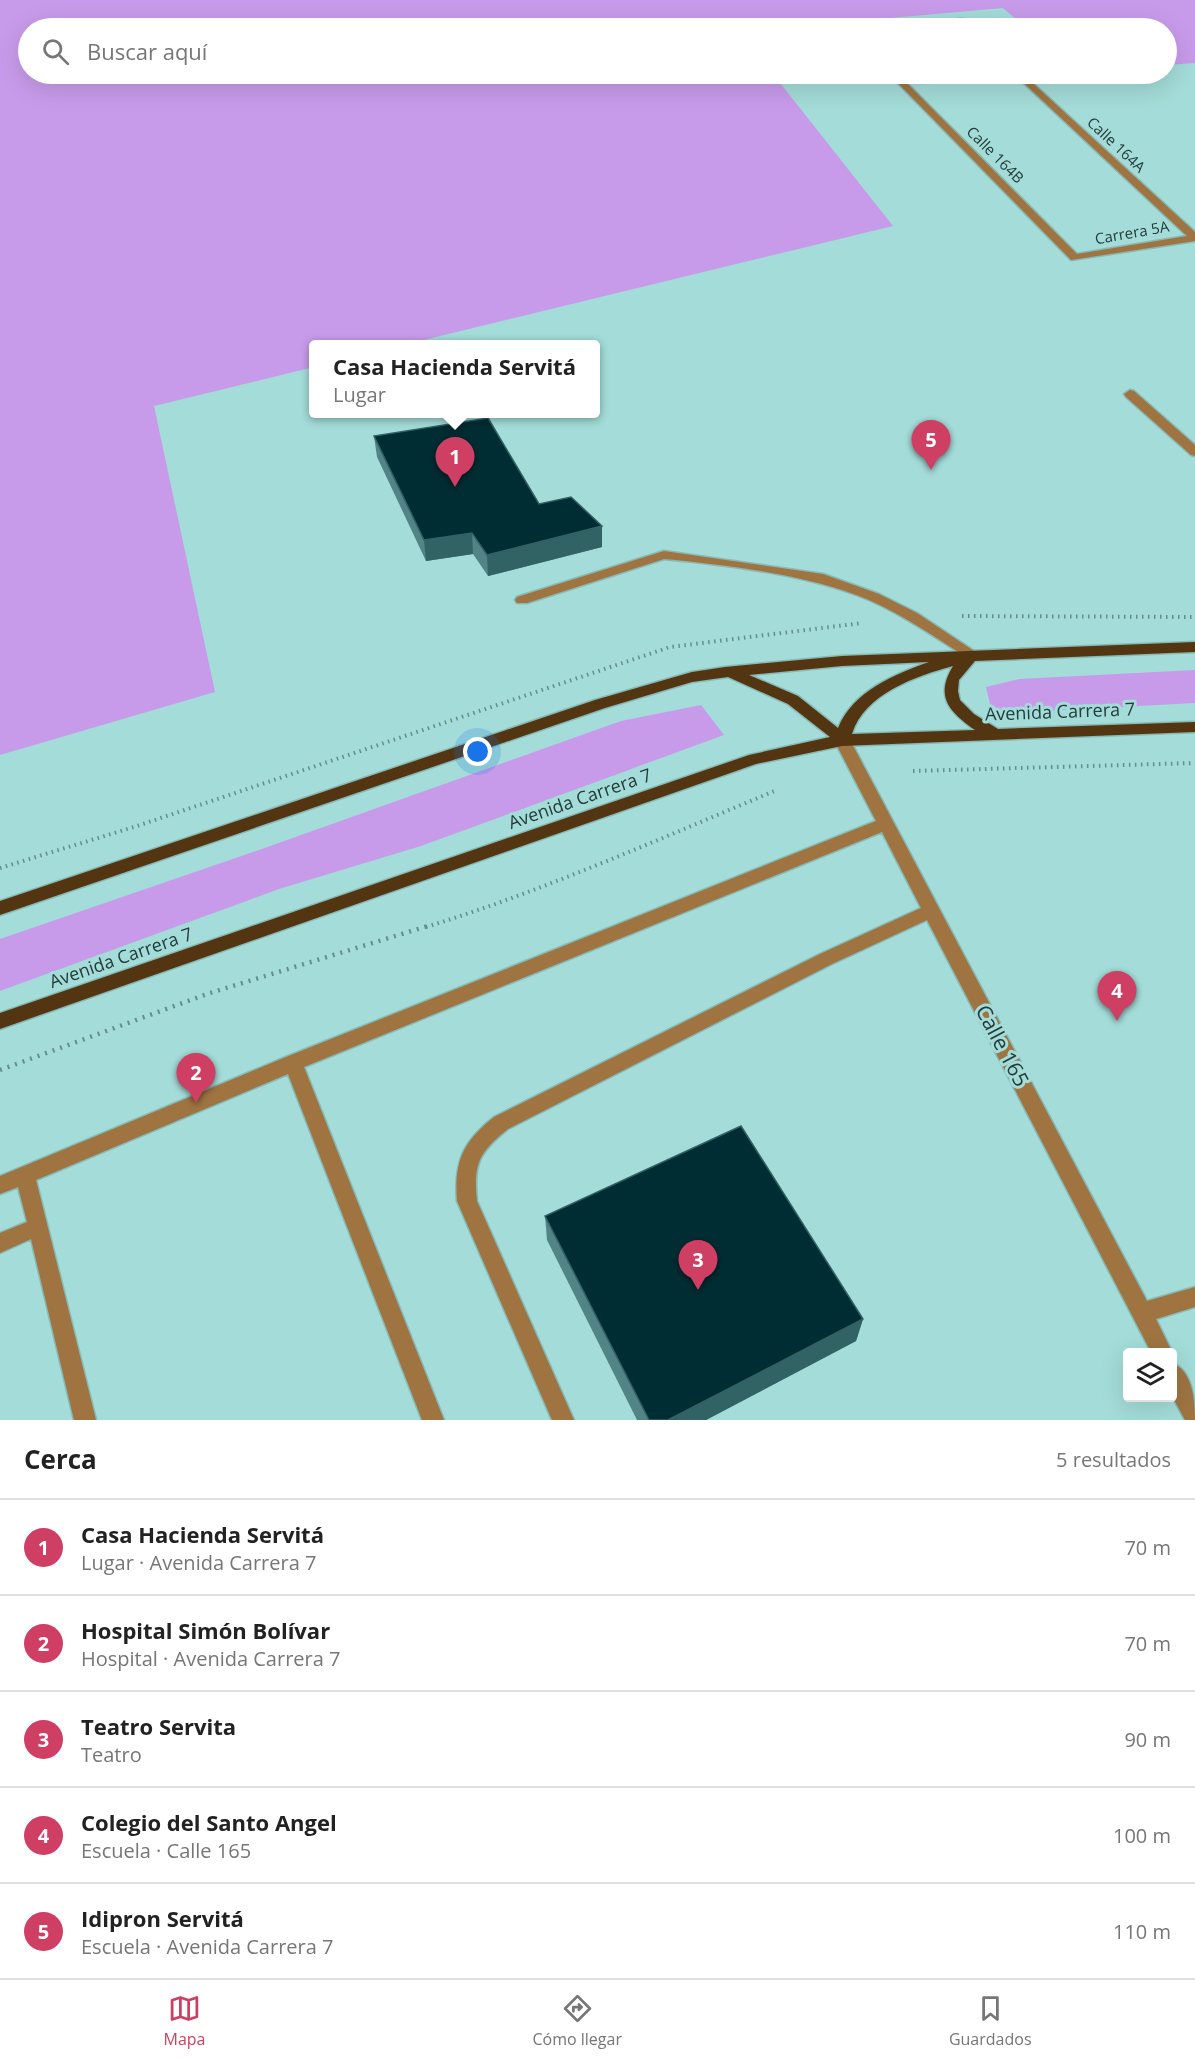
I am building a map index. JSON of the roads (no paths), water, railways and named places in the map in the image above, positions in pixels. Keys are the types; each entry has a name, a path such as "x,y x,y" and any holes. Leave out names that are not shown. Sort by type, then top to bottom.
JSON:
{"main road":[{"path":"0,908 610,701 692,677 842,662 1195,647"},
{"path":"973,655 958,667 952,679 950,693 954,704 966,717 994,733"},
{"path":"724,672 786,694 819,718 842,740 849,721 859,707 878,692 937,665 973,655"},
{"name":"Avenida Carrera 7","path":"0,1021 754,759 842,740 1195,727"}],"street":[{"name":"Calle 164B","path":"903,84 1075,258"},
{"name":"Calle 164A","path":"1029,84 1195,238"},
{"name":"Carrera 5A","path":"1075,258 1195,238"},
{"path":"1130,394 1195,452"},
{"path":"522,600 641,561 664,555 686,557 818,577 874,597 912,616 973,655"},
{"name":"Calle 165","path":"842,740 1159,1348"},
{"path":"0,1185 293,1063 885,824"},
{"path":"563,1420 467,1201 464,1175 470,1156 483,1137 501,1123 826,959 931,911"},
{"path":"293,1063 433,1420"},
{"path":"24,1175 85,1420"},
{"path":"0,1243 37,1227"},
{"path":"1141,1313 1195,1297"},
{"path":"1177,1381 1195,1416"}],"place":[{"name":"Idipron Servitá","path":"931,470"},
{"name":"Casa Hacienda Servitá","path":"455,487"},
{"name":"Colegio del Santo Angel","path":"1117,1021"},
{"name":"Hospital Simón Bolívar","path":"196,1103"},
{"name":"Teatro Servita","path":"698,1290"}]}
